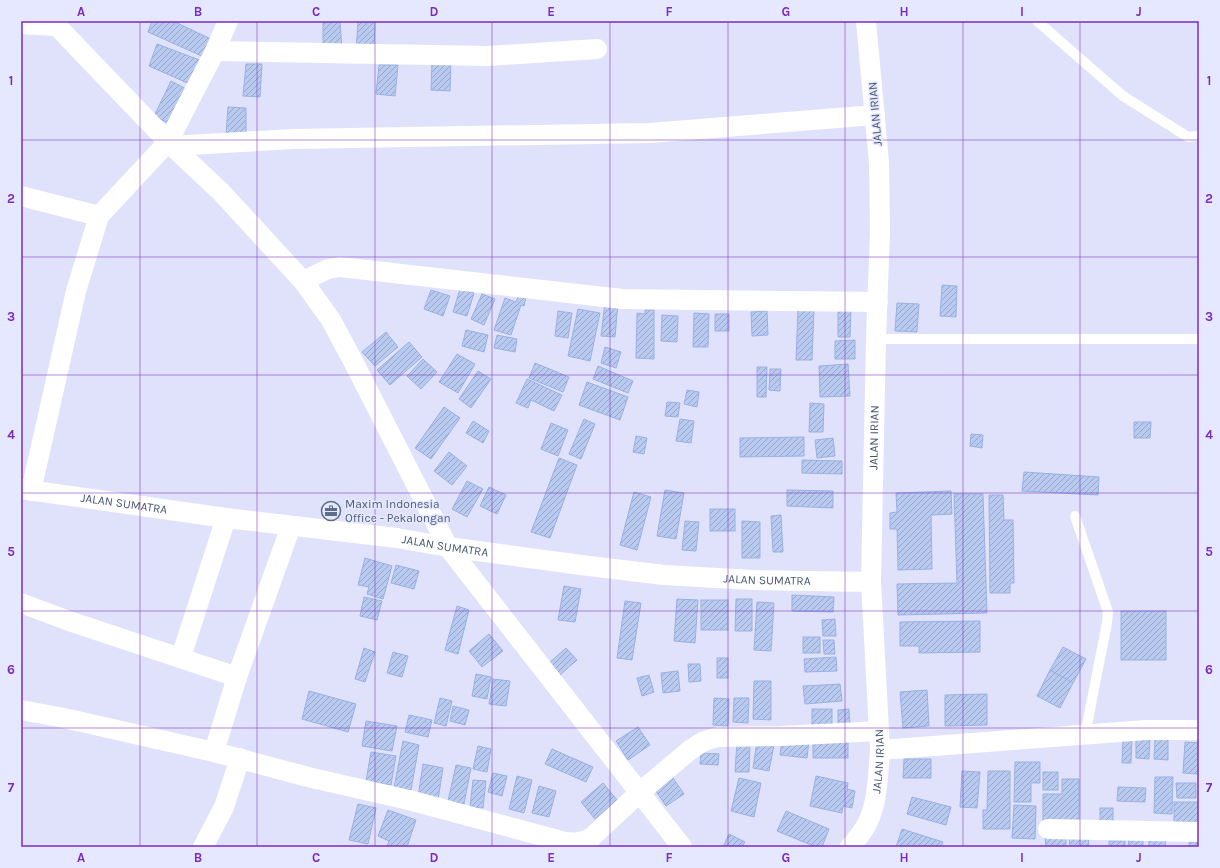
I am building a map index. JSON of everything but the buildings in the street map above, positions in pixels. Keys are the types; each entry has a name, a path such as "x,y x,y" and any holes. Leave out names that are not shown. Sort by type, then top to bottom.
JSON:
{"street":[{"path":"26,490 76,291 98,216 170,144 228,21"},
{"name":"JALAN IRIAN","path":"850,847 867,825 874,803 878,778 880,741 871,582 876,339 880,231 879,163 866,21"},
{"path":"21,24 54,23 170,144 221,192 303,281 338,332 448,546 682,847"},
{"path":"215,51 488,56 597,49"},
{"path":"170,144 293,139 650,133 875,115"},
{"path":"21,196 98,216"},
{"path":"303,281 328,269 340,267 622,299 878,302"},
{"name":"JALAN SUMATRA","path":"26,490 226,518 397,538 582,565 664,575 753,580 871,582"},
{"path":"181,657 226,518"},
{"path":"214,752 237,677 291,526"},
{"path":"21,603 69,621 181,657 237,677"},
{"path":"21,710 64,718 240,758 312,778 409,800 565,842 584,842 592,838 639,793 690,750 704,741 718,737 781,736 880,741 1085,735 1146,730 1199,730"},
{"path":"203,847 224,807 240,758"},
{"path":"1048,829 1187,836"}],"lane":[{"path":"1037,21 1123,96 1188,137 1199,142"},
{"path":"1188,137 1199,136"},
{"path":"876,339 1199,339"},
{"path":"1074,516 1108,612 1106,630 1085,735"}],"place":[{"name":"Maxim Indonesia Office - Pekalongan","path":"331,511"}]}
